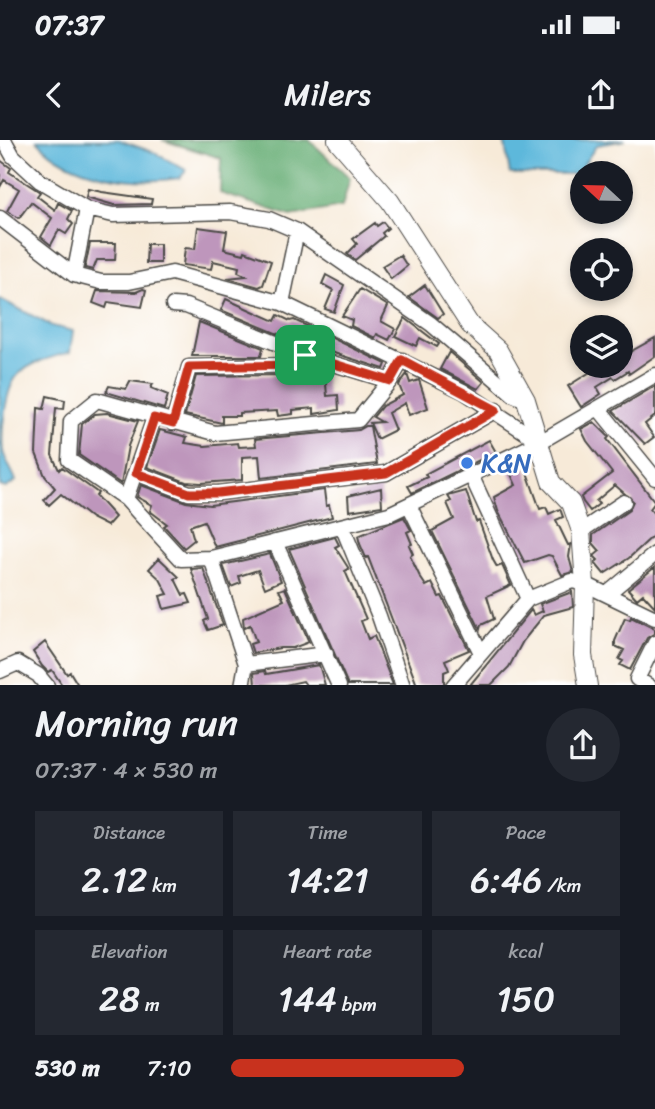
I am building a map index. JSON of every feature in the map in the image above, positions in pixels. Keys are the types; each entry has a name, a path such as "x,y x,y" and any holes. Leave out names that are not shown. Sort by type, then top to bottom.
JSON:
{"main road":[{"path":"337,140 390,201 470,325 498,350 526,400 551,482 571,503 581,531 585,583 583,655 588,685"}],"street":[{"path":"4,140 13,156 40,181 87,209 113,215 230,212 269,219 297,231 431,324 514,395 526,400"},
{"path":"74,275 87,209"},
{"path":"0,218 74,275 101,282 130,282 172,273 195,276 282,303 402,360 496,410 540,442"},
{"path":"282,303 297,231"},
{"path":"173,306 186,306 305,355 390,381"},
{"path":"173,423 189,367 293,365 305,355"},
{"path":"402,360 390,381 358,420 215,433 97,400 71,421 69,460 126,499 181,559 211,558 389,514 540,442 655,375"},
{"path":"599,409 655,478"},
{"path":"136,473 189,493 218,493 386,473 496,410"},
{"path":"126,499 154,418"},
{"path":"471,475 528,599"},
{"path":"581,531 624,502"},
{"path":"409,505 481,653"},
{"path":"342,526 379,616 403,685"},
{"path":"275,542 339,685"},
{"path":"607,594 655,554"},
{"path":"211,558 246,664 242,685"},
{"path":"453,685 528,599 572,581 585,583 655,618"},
{"path":"649,685 637,679 655,643"},
{"path":"246,664 326,654"},
{"path":"0,671 18,663 38,675 47,685"}],"green space":[{"path":"162,140 309,140 350,178 342,207 291,216 220,193 221,158"}],"water":[{"path":"37,140 119,140 153,152 186,170 180,178 162,180 103,176 66,163 50,153"},
{"path":"499,140 626,140 597,145 586,161 570,161 570,174 510,174 505,144"},
{"path":"0,299 52,326 73,331 70,352 31,365 20,373 11,388 4,421 3,451 16,481 6,488 0,486"}],"building":[{"path":"0,160 11,168 9,172 40,192 37,196 55,210 58,203 72,211 68,219 73,224 66,234 59,230 51,245 41,237 52,218 31,202 19,218 7,211 19,189 4,180 0,187"},
{"path":"88,189 152,199 151,204 114,205 86,197"},
{"path":"383,222 388,228 382,233 384,236 355,260 347,254 357,244 353,239 375,223 377,226"},
{"path":"198,227 227,231 224,249 244,254 245,251 271,261 263,285 259,287 227,278 247,276 238,272 239,267 213,261 211,269 183,265 185,248 195,249"},
{"path":"90,243 116,243 115,260 97,260 93,270 85,268"},
{"path":"147,244 160,244 160,263 146,263"},
{"path":"400,255 407,266 391,279 382,266"},
{"path":"326,275 344,285 334,312 325,309 333,290 322,284"},
{"path":"425,285 443,314 438,318 409,297"},
{"path":"360,289 388,306 381,321 395,329 389,340 377,334 375,338 351,326 352,320 342,316"},
{"path":"146,290 142,307 108,302 106,308 93,303 97,291 136,292"},
{"path":"226,299 275,321 278,315 290,321 294,320 326,335 326,339 328,336 386,364 384,369 290,339 221,310"},
{"path":"405,318 439,344 437,347 420,338 416,346 395,336"},
{"path":"199,322 263,348 261,356 192,356"},
{"path":"655,338 655,356 633,371 633,350"},
{"path":"449,352 484,382 478,389 440,369"},
{"path":"313,367 325,372 327,396 338,395 339,410 314,414 314,408 293,410 293,414 278,416 277,411 239,413 239,416 222,416 222,423 185,415 196,376 293,375 313,371"},
{"path":"407,374 410,383 419,380 428,408 409,415 405,403 388,413 395,430 377,439 370,423 382,422 373,417 382,406 403,395 399,385"},
{"path":"581,378 611,378 597,387 601,394 581,407 568,386"},
{"path":"130,381 153,384 151,388 168,395 164,409 106,392 109,386 126,389"},
{"path":"655,386 655,416 645,424 654,437 645,444 613,411"},
{"path":"47,396 65,400 64,409 56,408 52,455 59,470 62,467 98,493 96,496 115,517 107,526 91,518 61,494 49,505 44,500 55,488 45,476 36,453 38,408 44,409"},
{"path":"107,413 138,421 128,446 121,484 79,455 82,424 95,414"},
{"path":"594,422 609,437 607,439 655,502 650,509 655,515 655,534 629,558 604,574 595,563 598,560 594,556 600,551 593,543 593,535 629,510 633,501 615,485 596,501 599,504 590,511 583,502 581,497 612,473 581,429"},
{"path":"370,426 377,464 261,478 259,456 242,457 242,480 201,483 186,482 147,467 160,430 187,437 185,443 205,446 238,443 239,447 256,446 255,439 359,430"},
{"path":"489,440 496,452 412,493 408,486 427,477 425,474"},
{"path":"523,461 540,509 546,507 549,514 560,509 563,517 556,520 568,545 571,544 569,557 573,572 562,575 552,556 548,555 525,563 498,511 494,497 516,485 508,468"},
{"path":"141,485 186,502 210,505 324,490 326,506 329,505 332,517 215,547 204,521 190,526 194,540 184,548 164,526 167,524 150,511 152,505 137,497"},
{"path":"381,488 382,506 349,511 348,496"},
{"path":"466,491 493,560 497,567 502,565 511,585 487,596 494,619 481,625 480,629 432,531 454,519 447,503 451,501 448,496"},
{"path":"404,517 411,530 407,532 412,544 409,545 413,554 410,556 420,577 426,586 432,583 439,597 442,596 469,650 445,660 449,670 444,672 444,685 417,685 358,536"},
{"path":"335,537 339,545 335,547 349,569 345,571 366,619 361,621 368,639 374,636 393,685 348,685 289,549"},
{"path":"270,554 281,581 265,588 258,570 239,576 241,583 231,587 223,565"},
{"path":"159,558 179,577 175,579 183,595 187,594 191,603 164,609 160,596 168,594 160,579 149,569"},
{"path":"655,567 655,607 643,594 637,599 628,589"},
{"path":"203,568 223,625 208,630 204,621 208,619 191,569"},
{"path":"285,588 309,642 293,648 253,653 250,644 256,642 250,625 244,628 243,618 284,600 279,590"},
{"path":"572,592 573,607 544,615 523,641 509,667 491,685 470,685 531,610 534,615 543,611 540,604"},
{"path":"631,617 655,629 655,633 647,638 630,670 620,665 623,661 619,659 624,650 615,646 615,641 625,618 630,620"},
{"path":"45,642 78,685 62,685 52,670 48,672 42,666 33,652"},
{"path":"319,665 325,685 306,685 303,681 285,685 255,685 254,673 265,671 266,674"}],"place":[{"name":"K&N","path":"467,463"}],"route":[{"path":"305,355 390,381 402,360 496,410 386,473 218,493 189,493 136,473 154,418 173,423 189,367 293,365 305,355"}]}
